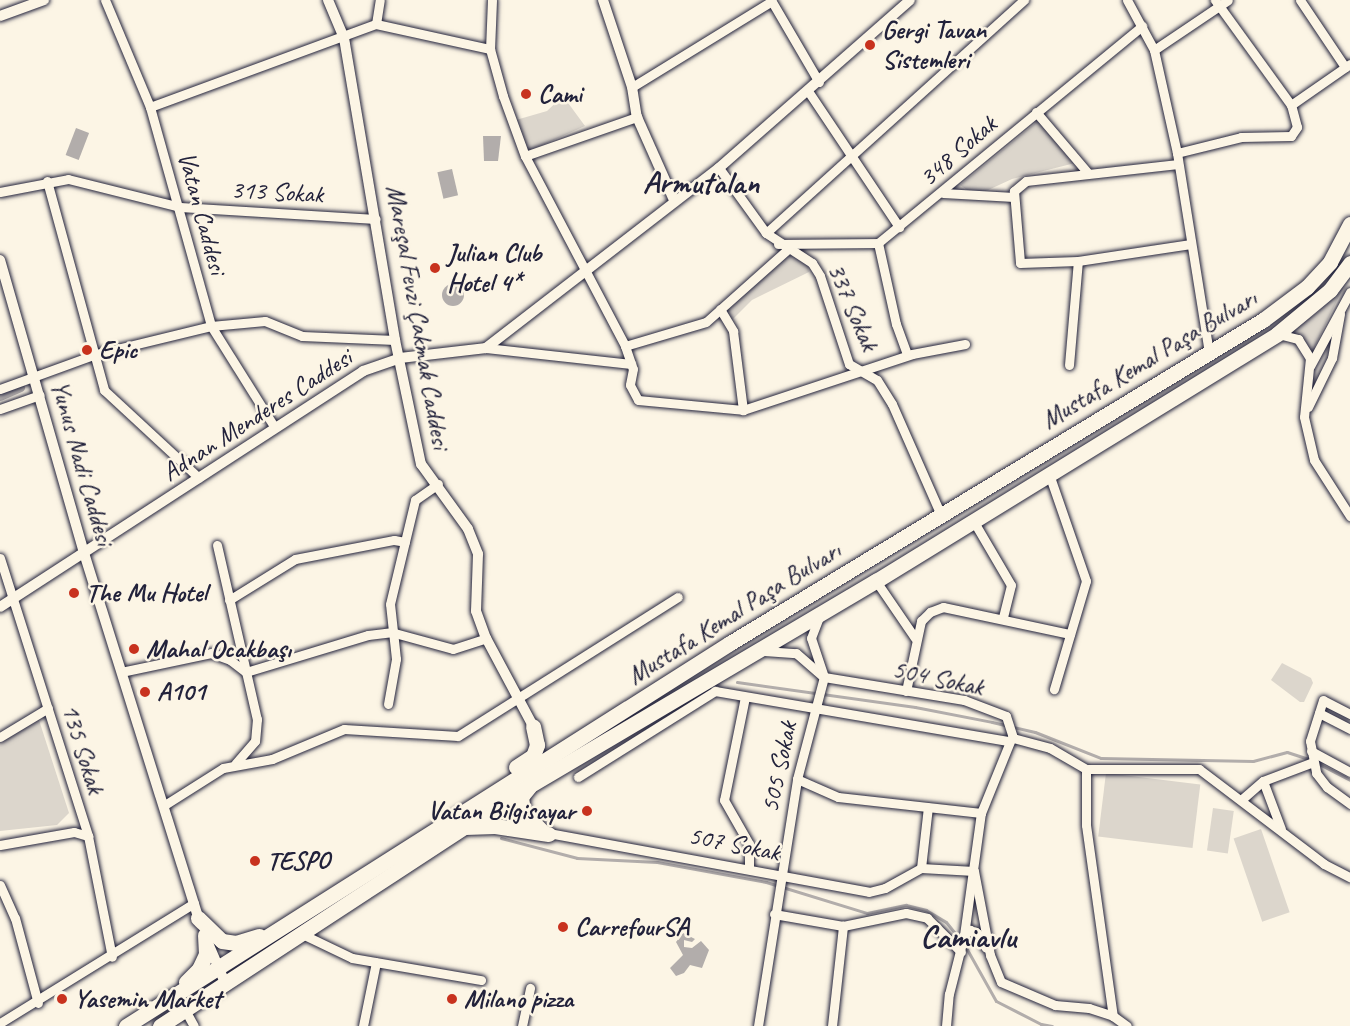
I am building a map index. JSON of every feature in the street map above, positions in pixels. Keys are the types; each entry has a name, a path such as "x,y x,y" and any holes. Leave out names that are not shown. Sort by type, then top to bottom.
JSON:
{"highway":[{"name":"Mustafa Kemal Paşa Bulvarı","path":"159,1026 226,985 462,827 504,793 662,686 940,513 1209,352 1307,287 1330,262 1350,224"},
{"name":"Mustafa Kemal Paşa Bulvarı","path":"126,1026 434,829 504,793 533,784 974,522 1277,334 1330,290 1350,263"},
{"path":"533,726 553,742 562,742 662,686"},
{"path":"434,829 481,790 533,756 537,745 533,726"},
{"path":"533,784 521,797 521,805 546,833"},
{"path":"462,827 495,826 546,833"},
{"path":"196,910 222,941 236,943 251,940 299,915"},
{"path":"150,1011 199,969 206,954 205,935"}],"street":[{"path":"0,16 45,0"},
{"name":"Vatan Caddesi","path":"105,0 150,107 180,207 211,326 275,428"},
{"name":"Mareşal Fevzi Çakmak Caddesi","path":"328,0 344,38 395,340 421,464 438,484 468,529 478,554 476,611 486,638 516,698 533,726"},
{"path":"376,24 380,0"},
{"path":"492,0 490,49 525,156 626,346 631,364 630,385 638,400 743,410 908,355 965,344"},
{"path":"603,0 632,87 637,117 674,200"},
{"path":"486,348 587,271 674,200 719,168 910,0"},
{"path":"766,232 1024,0"},
{"path":"1127,0 1154,50 1177,153 1209,352"},
{"path":"1154,50 1217,3 1228,0"},
{"path":"1291,105 1348,65 1300,0"},
{"path":"632,87 771,1 819,82"},
{"path":"1177,153 1241,137 1291,136 1297,128 1291,105 1217,3"},
{"path":"150,107 344,38 376,24 490,49"},
{"name":"348 Sokak","path":"879,243 944,193 1036,112 1142,26"},
{"path":"808,91 899,227"},
{"path":"1036,112 1088,173"},
{"path":"525,156 637,117"},
{"path":"1178,164 1026,181 1014,191 1020,263 1078,261 1191,244"},
{"name":"337 Sokak","path":"719,168 766,232 778,244 813,263 819,273 849,364 877,380 892,404 940,513"},
{"name":"313 Sokak","path":"0,192 47,181 68,179 180,207 376,219"},
{"path":"47,181 104,390 199,478"},
{"path":"944,193 1014,197"},
{"path":"778,244 879,243 896,324 908,355"},
{"path":"626,346 705,322 788,249"},
{"name":"Yunus Nadi Caddesi","path":"0,260 3,277 40,395 84,553 121,672 196,910 226,985"},
{"path":"1069,365 1078,261"},
{"path":"1350,292 1340,315 1310,366 1304,417 1314,460 1350,516"},
{"path":"720,309 733,331 743,410"},
{"path":"1304,417 1332,358 1340,315"},
{"path":"0,389 96,354 211,326 265,321 302,336 395,340"},
{"path":"1277,334 1298,339 1310,366"},
{"path":"486,348 631,364"},
{"name":"Adnan Menderes Caddesi","path":"0,607 363,371 400,358 486,348"},
{"path":"0,409 40,395"},
{"path":"1049,474 1086,581 1054,689"},
{"path":"388,704 396,659 391,632 390,604 415,500 438,484"},
{"path":"974,522 1011,585 1003,617"},
{"path":"229,600 295,559 394,540 405,543"},
{"path":"217,545 257,719 255,741 235,765"},
{"name":"135 Sokak","path":"0,558 15,598 88,836 112,957"},
{"path":"876,581 915,638"},
{"path":"163,806 223,768 272,759 344,729 458,736 678,597"},
{"path":"906,691 915,638 921,621 943,607 1003,617 1070,634"},
{"path":"824,612 814,623 811,638 824,676"},
{"path":"246,672 391,632 453,649 486,638"},
{"path":"747,657 767,650 787,651 814,666 824,676"},
{"path":"121,672 211,653 230,660 246,672"},
{"name":"504 Sokak","path":"824,676 964,700 1006,716 1011,740"},
{"name":"505 Sokak","path":"758,1026 779,875 797,779 814,707 824,676"},
{"path":"578,777 715,691 1050,748 1086,769 1199,769 1281,829 1324,864 1350,877"},
{"path":"745,697 724,800 749,844 749,867"},
{"path":"1350,714 1323,700 1311,751 1313,762 1327,787 1350,804"},
{"path":"0,736 48,708"},
{"path":"1319,713 1350,729"},
{"path":"946,1026 949,994 964,935 981,813 1011,740"},
{"path":"1311,751 1350,772"},
{"path":"1241,800 1263,781 1313,762"},
{"path":"1086,769 1086,825 1113,1016"},
{"path":"797,779 838,797 981,813"},
{"path":"1263,781 1281,829"},
{"name":"507 Sokak","path":"504,793 518,817 546,833 749,867 868,892 885,888 921,868"},
{"path":"928,807 921,868 974,871"},
{"path":"0,845 74,832 88,836"},
{"path":"974,871 990,956"},
{"path":"0,885 15,918 38,1003"},
{"path":"0,1023 196,910"},
{"path":"774,914 843,926 906,913 927,918 961,952"},
{"path":"832,1026 843,926"},
{"path":"964,935 970,930 976,933 990,956 1001,982 1055,1005 1089,1008 1113,1016 1127,1026"},
{"path":"302,934 352,958 481,981"},
{"path":"363,1026 376,962"},
{"path":"522,1026 530,988"},
{"path":"185,1010 194,1026"}],"shaded area":[{"path":"563,96 585,126 527,152 516,120 547,111"},
{"path":"1038,121 1075,163 1012,179 986,191 970,192 960,185"},
{"path":"76,128 89,133 79,160 66,155"},
{"path":"483,136 501,136 498,161 484,161"},
{"path":"452,169 458,195 443,199 437,172"},
{"path":"796,255 807,264 809,272 752,300 730,322 722,309 784,257"},
{"path":"1346,282 1315,346 1313,356 1302,337 1290,332 1318,312"},
{"path":"453,284 461,287 464,295 461,303 453,306 445,303 442,295 445,287"},
{"path":"1282,663 1311,678 1313,683 1304,702 1300,702 1271,680"},
{"path":"38,717 69,813 57,825 0,831 0,737"},
{"path":"1106,773 1200,785 1192,848 1098,837"},
{"path":"1213,808 1234,811 1228,854 1207,851"},
{"path":"1261,829 1290,912 1262,922 1234,838"},
{"path":"683,933 695,939 692,942 684,940 684,947 692,948 701,941 709,950 702,968 690,965 684,973 676,976 670,968 683,955 676,942"}],"waterway":[{"path":"0,396 20,387"},
{"path":"737,682 915,707 992,722 1035,732 1101,758 1253,761 1287,752 1311,760"},
{"path":"1317,763 1350,780"},
{"path":"501,838 577,858 657,862 766,882 867,913 906,905 926,910 946,922 960,939"},
{"path":"964,944 996,1001 1041,1024 1052,1026"}],"place":[{"name":"Gergi Tavan Sistemleri","path":"870,45"},
{"name":"Cami","path":"526,94"},
{"name":"Julian Club Hotel 4*","path":"435,268"},
{"name":"Epic","path":"87,350"},
{"name":"The Mu Hotel","path":"74,593"},
{"name":"Mahal Ocakbaşı","path":"134,649"},
{"name":"A101","path":"145,692"},
{"name":"Vatan Bilgisayar","path":"587,811"},
{"name":"TESPO","path":"255,861"},
{"name":"CarrefourSA","path":"563,927"},
{"name":"Yasemin Market","path":"62,999"},
{"name":"Milano pizza","path":"452,999"}],"district":[{"name":"Armutalan","path":"701,183"},
{"name":"Camiavlu","path":"968,937"}]}
